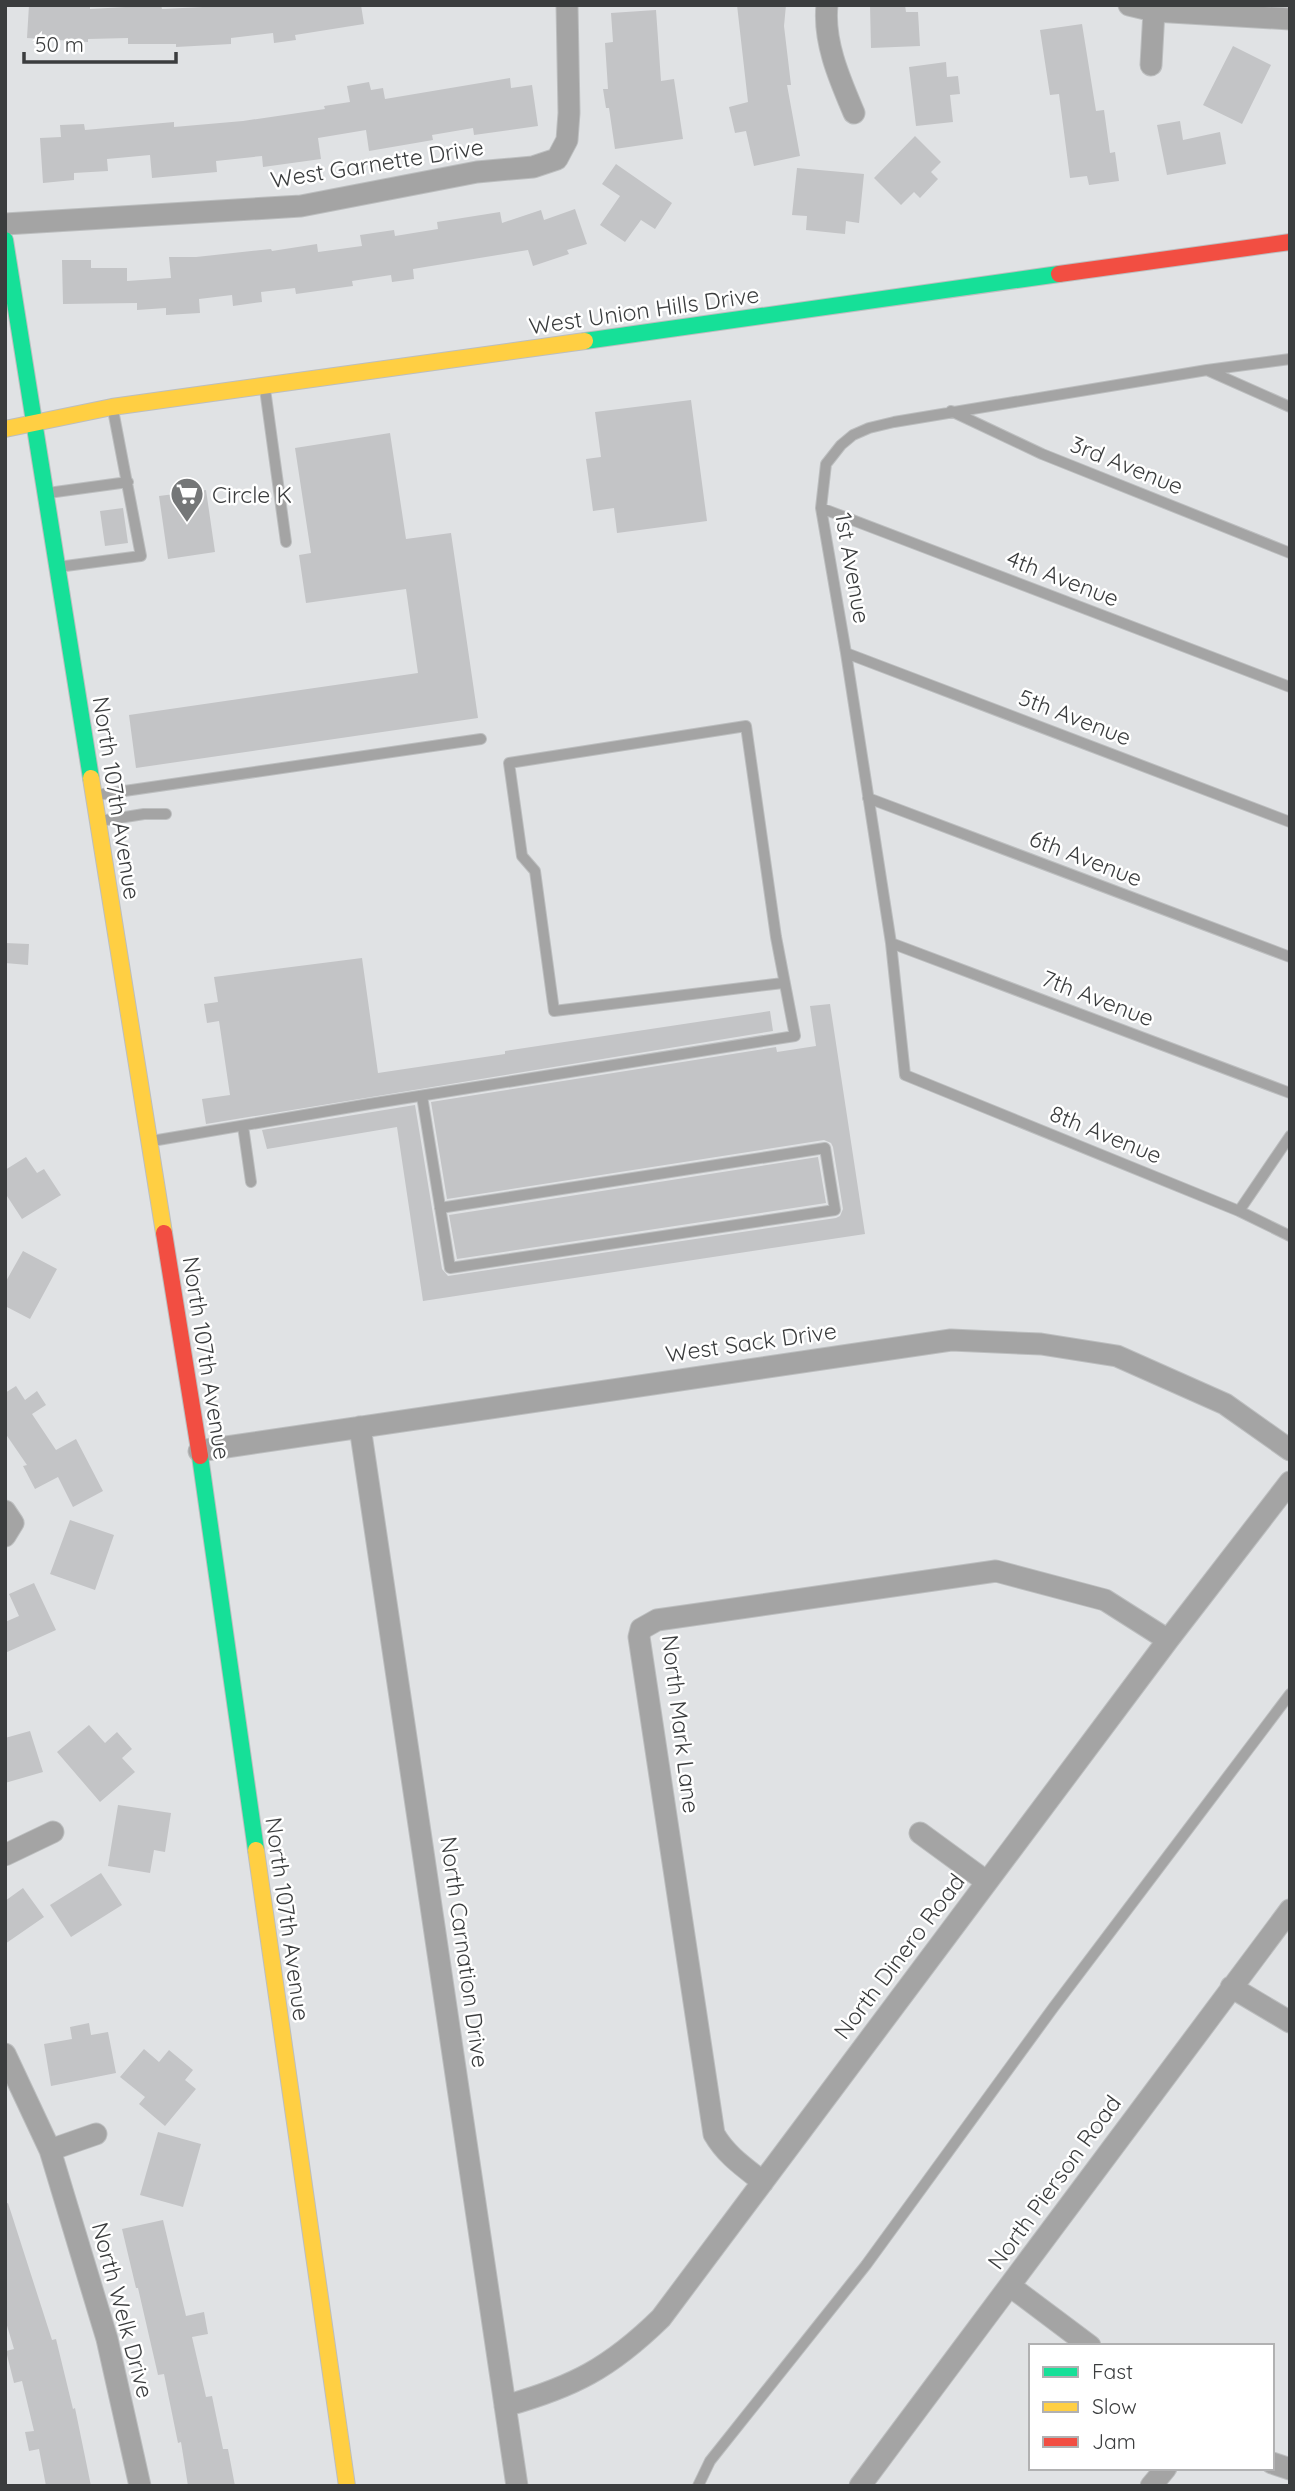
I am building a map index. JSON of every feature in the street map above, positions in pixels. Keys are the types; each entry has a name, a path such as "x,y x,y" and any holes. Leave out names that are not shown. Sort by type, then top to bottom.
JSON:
{"main road":[{"name":"North 107th Avenue","path":"5,240 199,1451 346,2486"},
{"name":"West Union Hills Drive","path":"5,429 112,407 1290,242"}],"street":[{"name":"West Garnette Drive","path":"5,224 301,206 477,172 533,167 557,159 567,140 569,113 567,5"},
{"path":"827,5 825,19 837,72 854,113"},
{"path":"1129,5 1154,11 1290,19"},
{"path":"1151,65 1154,11"},
{"name":"West Sack Drive","path":"199,1451 951,1339 1041,1344 1116,1356 1224,1404 1290,1450"},
{"name":"North Carnation Drive","path":"360,1427 517,2486"},
{"name":"North Dinero Road","path":"505,2406 547,2395 577,2382 618,2357 661,2318 1168,1640 1290,1482"},
{"path":"5,1511 13,1523 5,1536"},
{"name":"North Mark Lane","path":"763,2182 732,2157 714,2134 639,1637 641,1629 657,1620 996,1571 1105,1600 1168,1640"},
{"path":"5,1855 53,1832"},
{"path":"920,1833 987,1882"},
{"name":"North Pierson Road","path":"860,2486 1290,1910"},
{"path":"1231,1987 1290,2022"},
{"name":"North Welk Drive","path":"5,2054 50,2150 107,2339 140,2486"},
{"path":"50,2150 96,2134"},
{"path":"1010,2286 1087,2344"},
{"path":"1152,2486 1164,2470"}],"lane":[{"name":"1st Avenue","path":"905,1075 891,943 821,508 826,464 853,435 894,422 1207,370 1290,359"},
{"path":"1207,370 1290,407"},
{"path":"265,386 286,542"},
{"path":"58,567 141,556 112,407"},
{"name":"3rd Avenue","path":"951,411 1042,454 1290,553"},
{"path":"45,494 128,482"},
{"name":"4th Avenue","path":"821,508 1290,687"},
{"name":"5th Avenue","path":"846,653 1290,821"},
{"path":"149,1142 795,1036 783,984 746,726 509,763 522,856 535,870 554,1011 783,984"},
{"path":"94,796 481,738"},
{"name":"6th Avenue","path":"868,798 1290,957"},
{"path":"98,821 144,814 166,814"},
{"name":"7th Avenue","path":"891,943 1290,1093"},
{"name":"8th Avenue","path":"905,1075 1239,1210 1290,1236"},
{"path":"422,1096 440,1208 450,1268 835,1210 825,1148 440,1208"},
{"path":"243,1126 251,1182"},
{"path":"1239,1210 1290,1136"},
{"path":"698,2486 710,2461 866,2265 1053,2008 1290,1694"}],"building":[{"path":"29,5 90,5 90,9 161,5 162,9 203,5 361,5 364,24 295,35 296,40 274,43 273,33 231,38 231,44 176,47 176,44 128,44 128,38 88,39 88,42 27,38"},
{"path":"737,5 786,5 784,26 791,85 787,85 800,156 754,166 746,131 735,133 729,107 748,102"},
{"path":"870,5 905,5 906,12 918,12 920,46 871,48"},
{"path":"656,10 661,81 674,79 683,139 615,149 609,108 606,108 603,89 608,89 605,43 613,42 611,13"},
{"path":"1082,24 1096,111 1104,110 1110,153 1115,152 1119,181 1089,185 1087,176 1070,178 1059,94 1050,95 1040,30"},
{"path":"1233,46 1271,65 1242,124 1203,105"},
{"path":"946,62 947,77 958,76 960,94 950,95 953,122 916,126 909,67"},
{"path":"510,78 511,88 532,85 538,126 474,135 473,128 432,135 433,140 369,151 366,130 318,138 321,159 263,167 262,156 216,161 217,172 152,178 150,155 107,159 108,171 74,173 74,180 43,183 40,138 61,137 60,125 84,124 85,130 174,122 174,127 243,121 325,109 324,106 350,102 347,86 369,82 371,90 383,88 385,99"},
{"path":"1180,121 1183,140 1220,132 1226,164 1167,175 1157,125"},
{"path":"915,136 941,162 931,172 938,179 920,198 914,192 901,205 874,178"},
{"path":"616,164 672,203 655,229 641,220 625,242 600,225 620,196 602,184"},
{"path":"797,168 864,174 859,223 846,221 845,234 806,230 807,216 792,215"},
{"path":"575,209 587,244 567,250 569,254 533,266 528,250 413,269 414,279 392,282 391,275 352,281 353,286 296,294 295,288 261,292 262,302 233,306 232,295 199,299 200,313 166,315 166,308 137,310 137,303 63,304 62,260 91,260 91,268 127,268 127,281 171,278 169,257 272,251 317,244 318,252 362,246 360,235 394,230 395,236 438,229 437,222 500,212 502,223 541,210 544,220"},
{"path":"691,400 707,521 617,533 614,508 593,511 586,459 601,457 595,412"},
{"path":"390,433 406,539 451,533 478,718 136,768 129,715 418,673 406,589 306,603 299,555 311,553 295,448"},
{"name":"Circle K","path":"206,490 215,552 168,559 159,496"},
{"path":"123,508 128,543 105,546 100,511"},
{"path":"5,943 29,944 28,965 5,963"},
{"path":"362,958 378,1073 770,1011 773,1031 206,1124 202,1099 230,1095 219,1021 207,1023 204,1004 218,1002 214,977"},
{"path":"830,1004 865,1234 423,1301 397,1127 267,1149 262,1130 415,1105 442,1269 448,1276 836,1218 843,1209 833,1147 824,1140 447,1199 431,1102 776,1047 777,1052 816,1046 810,1006"},
{"path":"26,1157 37,1173 44,1169 61,1195 22,1219 5,1193 5,1170"},
{"path":"818,1157 826,1203 457,1259 449,1215"},
{"path":"23,1251 57,1269 30,1319 5,1306 5,1283"},
{"path":"16,1386 25,1400 37,1391 46,1405 32,1414 56,1450 76,1439 103,1491 73,1507 58,1477 35,1489 23,1466 27,1465 5,1433 5,1393"},
{"path":"70,1520 114,1535 95,1590 50,1574"},
{"path":"34,1583 56,1630 5,1653 5,1622 19,1616 9,1594"},
{"path":"89,1725 105,1743 117,1732 132,1749 122,1758 135,1772 100,1802 57,1752"},
{"path":"30,1731 43,1772 5,1783 5,1738"},
{"path":"118,1805 171,1813 165,1852 154,1850 150,1873 108,1866"},
{"path":"101,1873 122,1905 71,1937 50,1905"},
{"path":"23,1888 44,1917 5,1944 5,1901"},
{"path":"89,2023 91,2035 108,2032 116,2073 51,2086 44,2044 72,2039 70,2027"},
{"path":"144,2049 159,2062 169,2050 193,2070 185,2080 196,2089 165,2126 139,2104 145,2097 120,2077"},
{"path":"158,2132 201,2144 183,2207 140,2195"},
{"path":"8,2203 52,2340 56,2339 73,2409 75,2408 91,2486 46,2486 39,2449 29,2451 25,2432 34,2431 22,2381 14,2383 6,2351 14,2349 5,2319 5,2204"},
{"path":"163,2220 186,2316 204,2312 208,2334 192,2337 206,2397 212,2396 223,2449 228,2449 235,2486 188,2486 181,2442 178,2443 164,2374 158,2375 122,2229"}],"traffic: fast":[{"path":"5,240 91,778"},
{"path":"585,341 1059,274"},
{"path":"200,1456 256,1850"}],"traffic: slow":[{"path":"5,429 112,407 585,341"},
{"path":"91,778 164,1233"},
{"path":"256,1850 347,2486"}],"traffic: jam":[{"path":"1059,274 1290,242"},
{"path":"164,1233 200,1456"}],"place":[{"name":"Circle K","path":"187,524"}]}
